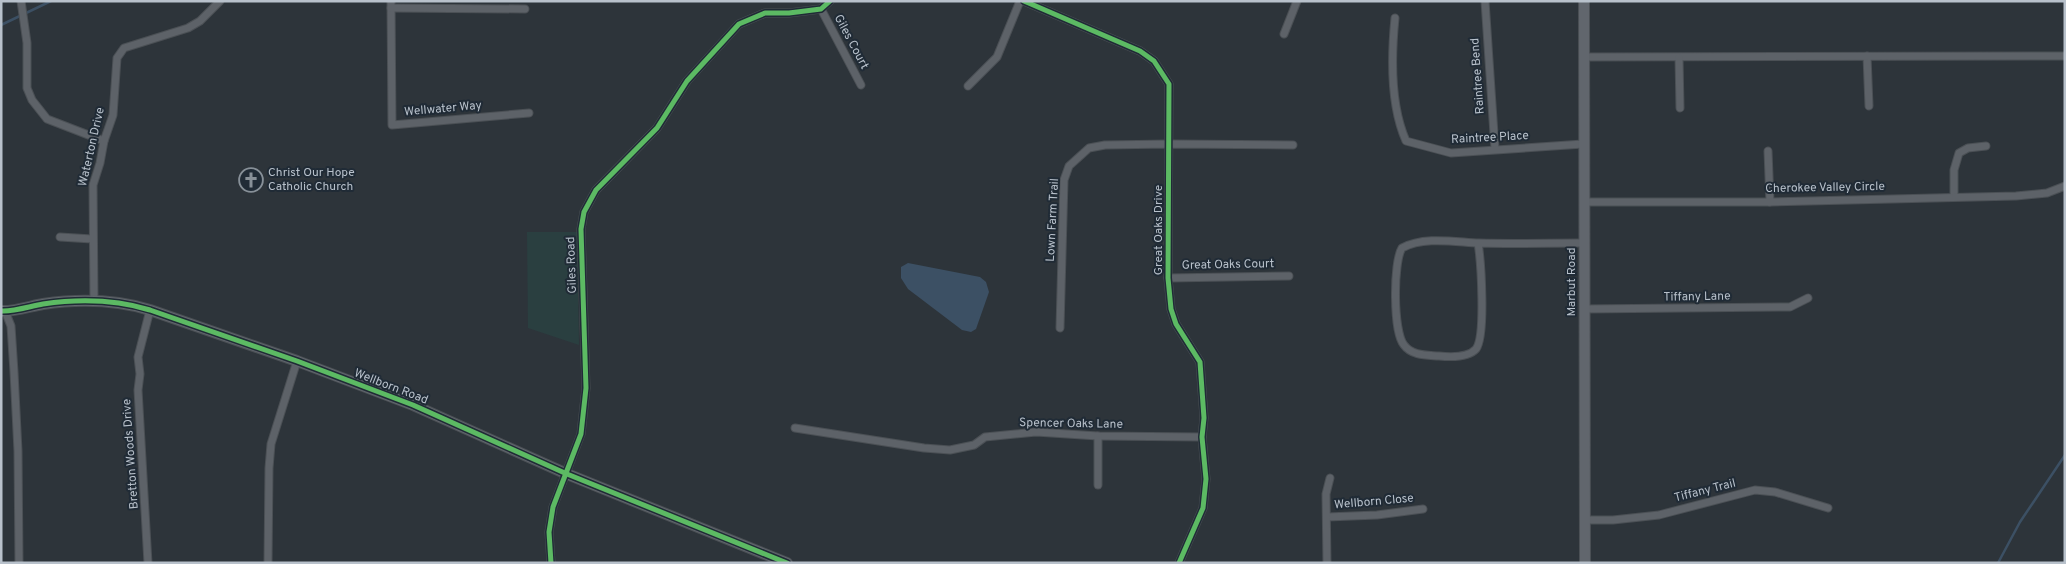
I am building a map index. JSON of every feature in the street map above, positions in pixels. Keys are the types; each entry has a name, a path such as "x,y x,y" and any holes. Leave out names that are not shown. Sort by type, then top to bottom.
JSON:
{"street":[{"path":"21,1 27,43 27,88 32,100 47,119 104,141"},
{"name":"Waterton Drive","path":"94,302 93,185 104,141 113,115 117,58 124,48 188,28 200,21 220,1"},
{"path":"821,9 830,1"},
{"path":"968,86 997,57 1020,1"},
{"name":"Great Oaks Drive","path":"1024,1 1140,51 1154,61 1169,84 1168,278 1171,309 1174,317 1188,345 1200,362 1204,418 1202,437 1206,478 1202,508 1179,563"},
{"path":"1284,34 1297,1"},
{"name":"Raintree Bend","path":"1485,1 1495,149"},
{"name":"Marbut Road","path":"1584,1 1582,144 1584,202 1585,563"},
{"path":"391,5 525,9"},
{"name":"Wellwater Way","path":"391,5 392,125 529,113"},
{"name":"Giles Court","path":"821,9 861,85"},
{"name":"Giles Road","path":"551,563 549,532 553,507 581,434 585,407 586,379 580,249 584,212 596,190 657,128 687,81 739,24 765,13 789,13 821,9"},
{"name":"Raintree Place","path":"1395,18 1393,40 1395,101 1400,126 1406,142 1452,153 1582,144"},
{"path":"1867,56 1869,106"},
{"path":"1584,57 2065,56"},
{"path":"1679,58 1680,108"},
{"name":"Lown Farm Trail","path":"1060,328 1064,180 1069,166 1089,148 1105,145 1169,144 1293,145"},
{"path":"1954,196 1954,170 1959,153 1968,148 1986,146"},
{"path":"1768,151 1770,202"},
{"name":"Cherokee Valley Circle","path":"1584,202 1680,200 1770,202 2039,194 2065,186"},
{"path":"60,237 92,239"},
{"path":"1478,243 1481,266 1481,332 1476,349 1469,354 1446,356 1418,354 1408,350 1402,344 1398,333 1397,321 1397,264 1402,248 1418,243 1451,241 1478,243 1584,243"},
{"name":"Great Oaks Court","path":"1168,278 1289,276"},
{"name":"Tiffany Lane","path":"1584,309 1790,307 1808,298"},
{"name":"Wellborn Road","path":"3,309 51,303 94,302 131,304 150,310 297,361 415,406 567,474 787,563"},
{"path":"3,309 11,326 14,372 18,451 19,563"},
{"name":"Bretton Woods Drive","path":"148,563 138,390 140,374 138,357 150,310"},
{"path":"268,563 271,444 297,361"},
{"name":"Spencer Oaks Lane","path":"795,428 924,448 950,450 974,445 985,437 1036,432 1098,436 1202,437"},
{"path":"1098,436 1098,485"},
{"path":"1327,563 1326,494 1330,478"},
{"name":"Tiffany Trail","path":"1585,520 1613,520 1659,515 1756,490 1776,492 1828,508"},
{"name":"Wellborn Close","path":"1327,517 1377,515 1423,509"}],"green space":[{"path":"527,232 577,232 579,345 528,328"}],"water":[{"path":"908,263 980,277 986,282 989,292 976,329 971,332 962,330 908,289 901,278 901,267"}],"waterway":[{"path":"1,25 51,1"},
{"path":"1998,563 2020,522 2065,455"}],"cycle path":[{"path":"551,563 549,532 553,507 581,434 586,388 581,229 584,212 596,190 657,128 687,81 739,24 765,13 789,13 821,9 830,1"},
{"path":"1024,1 1140,51 1154,61 1169,84 1168,278 1171,309 1176,324 1200,362 1204,418 1202,437 1206,479 1203,508 1179,563"},
{"path":"1,311 70,301 111,302 150,310 297,361 413,405 567,474 787,563"}],"place":[{"name":"Christ Our Hope Catholic Church","path":"251,180"}]}
